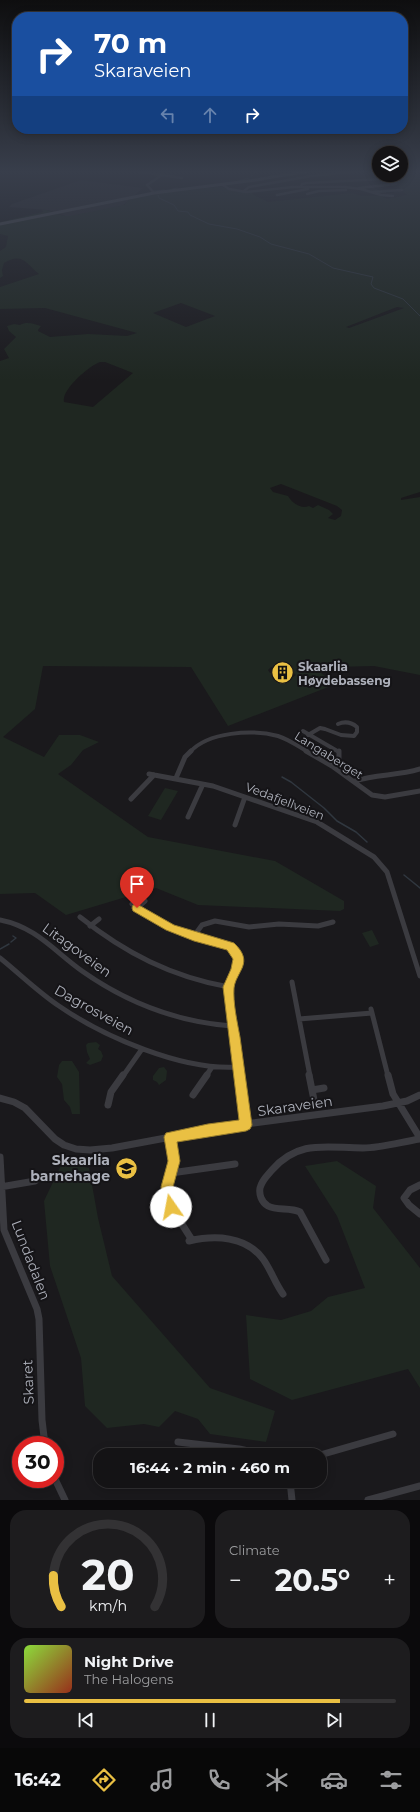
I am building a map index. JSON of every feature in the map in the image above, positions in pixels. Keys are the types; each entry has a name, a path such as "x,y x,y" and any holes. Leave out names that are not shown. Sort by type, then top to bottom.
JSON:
{"street":[{"path":"308,735 312,731 323,728 346,737 354,736 357,732 357,727 351,723 346,722 338,724"},
{"path":"303,731 339,751 339,758 332,766"},
{"name":"Langaberget","path":"176,778 185,757 193,747 206,740 230,733 253,732 277,736 291,742 332,766 355,781 366,791 376,796 420,791"},
{"path":"355,781 363,778 405,774 420,769"},
{"name":"Vedafjellveien","path":"131,799 152,774 176,778 203,784 245,797 317,822 365,850 388,872 420,976"},
{"path":"188,817 203,784"},
{"path":"235,825 245,797"},
{"path":"137,908 145,901"},
{"path":"132,904 170,928 230,946 234,950 239,963 229,987 232,1026 246,1125"},
{"path":"80,917 90,926 140,960 194,980 229,987"},
{"path":"90,926 100,919"},
{"name":"Litagoveien","path":"0,920 19,925 37,935 81,971 124,996 180,1017 232,1026"},
{"path":"194,936 202,925 216,921 249,927 279,924 318,926 333,922"},
{"name":"Dagrosveien","path":"0,958 41,994 106,1034 142,1049 212,1067 238,1067"},
{"path":"292,982 314,1100"},
{"path":"299,1019 372,1011 390,1084 398,1103 420,1139 364,1148 327,1146 305,1149 296,1152 282,1161 262,1182 259,1192 263,1203 275,1209 296,1210 300,1212 326,1260"},
{"name":"Dagrosveien","path":"108,1105 111,1092 142,1049"},
{"path":"193,1095 212,1067"},
{"path":"312,1090 324,1088"},
{"name":"Skaraveien","path":"0,1098 15,1101 31,1111 57,1140 77,1149 98,1150 208,1130 398,1103 420,1095"},
{"path":"170,1137 174,1161 167,1187 168,1197 171,1207 191,1240 231,1238 243,1242 262,1258 272,1275 275,1284 283,1294"},
{"name":"Lundadalen","path":"0,1157 4,1230 9,1246 37,1309 39,1318"},
{"path":"171,1173 235,1164"},
{"path":"1,1187 35,1181"},
{"path":"420,1185 414,1187 405,1194 404,1198 409,1205 420,1214"},
{"name":"Skaret","path":"39,1318 42,1420 44,1436"},
{"path":"327,1453 393,1434"},
{"path":"178,1442 230,1448"},
{"path":"368,1500 420,1486"},
{"path":"59,1488 65,1500"},
{"path":"291,1488 292,1500"}],"shaded area":[{"path":"7,241 420,241 420,492 401,498 401,500 420,497 420,675 374,666 332,667 321,673 336,684 228,726 191,667 43,666 35,709 3,737 44,757 59,735 80,735 99,742 83,750 71,765 58,774 148,837 275,861 344,901 344,909 340,911 198,905 156,888 66,915 35,893 0,894 0,361 9,358 4,349 16,337 9,331 7,326 28,323 41,326 38,331 50,337 88,334 127,336 137,333 45,308 0,309 0,287 39,274 24,261 16,259 4,263 2,270 3,276 0,278 0,251 6,247","holes":["181,303 215,316 186,327 153,313","397,307 404,308 349,328 346,327","105,362 133,373 93,407 64,402 64,397 67,391 83,373 95,364","281,484 337,506 342,510 341,516 335,520 328,518 333,514 329,510 318,505 313,508 309,506 300,506 292,501 288,496 273,492 270,488","271,667 293,672 296,675 290,679 277,673 270,673 268,670"]},
{"path":"165,788 178,791 161,820 148,816"},
{"path":"372,930 379,944 370,947 362,933"},
{"path":"96,1042 100,1045 98,1049 101,1051 103,1056 101,1061 90,1065 86,1063 90,1059 86,1045 88,1043"},
{"path":"62,1061 72,1061 79,1072 80,1114 72,1114 70,1107 64,1100 62,1084 57,1077 59,1065"},
{"path":"164,1067 167,1071 166,1080 159,1085 153,1080 153,1076 159,1068"},
{"path":"337,1161 376,1186 373,1208 420,1268 420,1388 408,1369 292,1400 250,1379 246,1315 281,1320 311,1311 328,1297 365,1288 337,1216 305,1166"},
{"path":"62,1163 89,1168 98,1218 112,1276 210,1388 275,1411 266,1442 210,1434 198,1419 175,1411 159,1427 144,1424 107,1428 85,1406 81,1358 50,1266 44,1201"}],"waterway":[{"path":"266,241 271,244 309,254 333,268 373,277 371,284 374,288 403,299 420,316"},
{"path":"282,777 291,782 324,808 337,821 356,832 367,842"},
{"path":"404,875 420,888"},
{"path":"11,942 16,938 13,936"},
{"path":"0,949 9,944"}],"place":[{"name":"Skaarlia Høydebasseng","path":"282,673"},
{"name":"Skaarlia barnehage","path":"126,1168"}],"route":[{"path":"137,908 170,928 230,946 237,955 239,963 229,987 231,1018 246,1125 170,1137 174,1161 167,1187 171,1207"}]}
